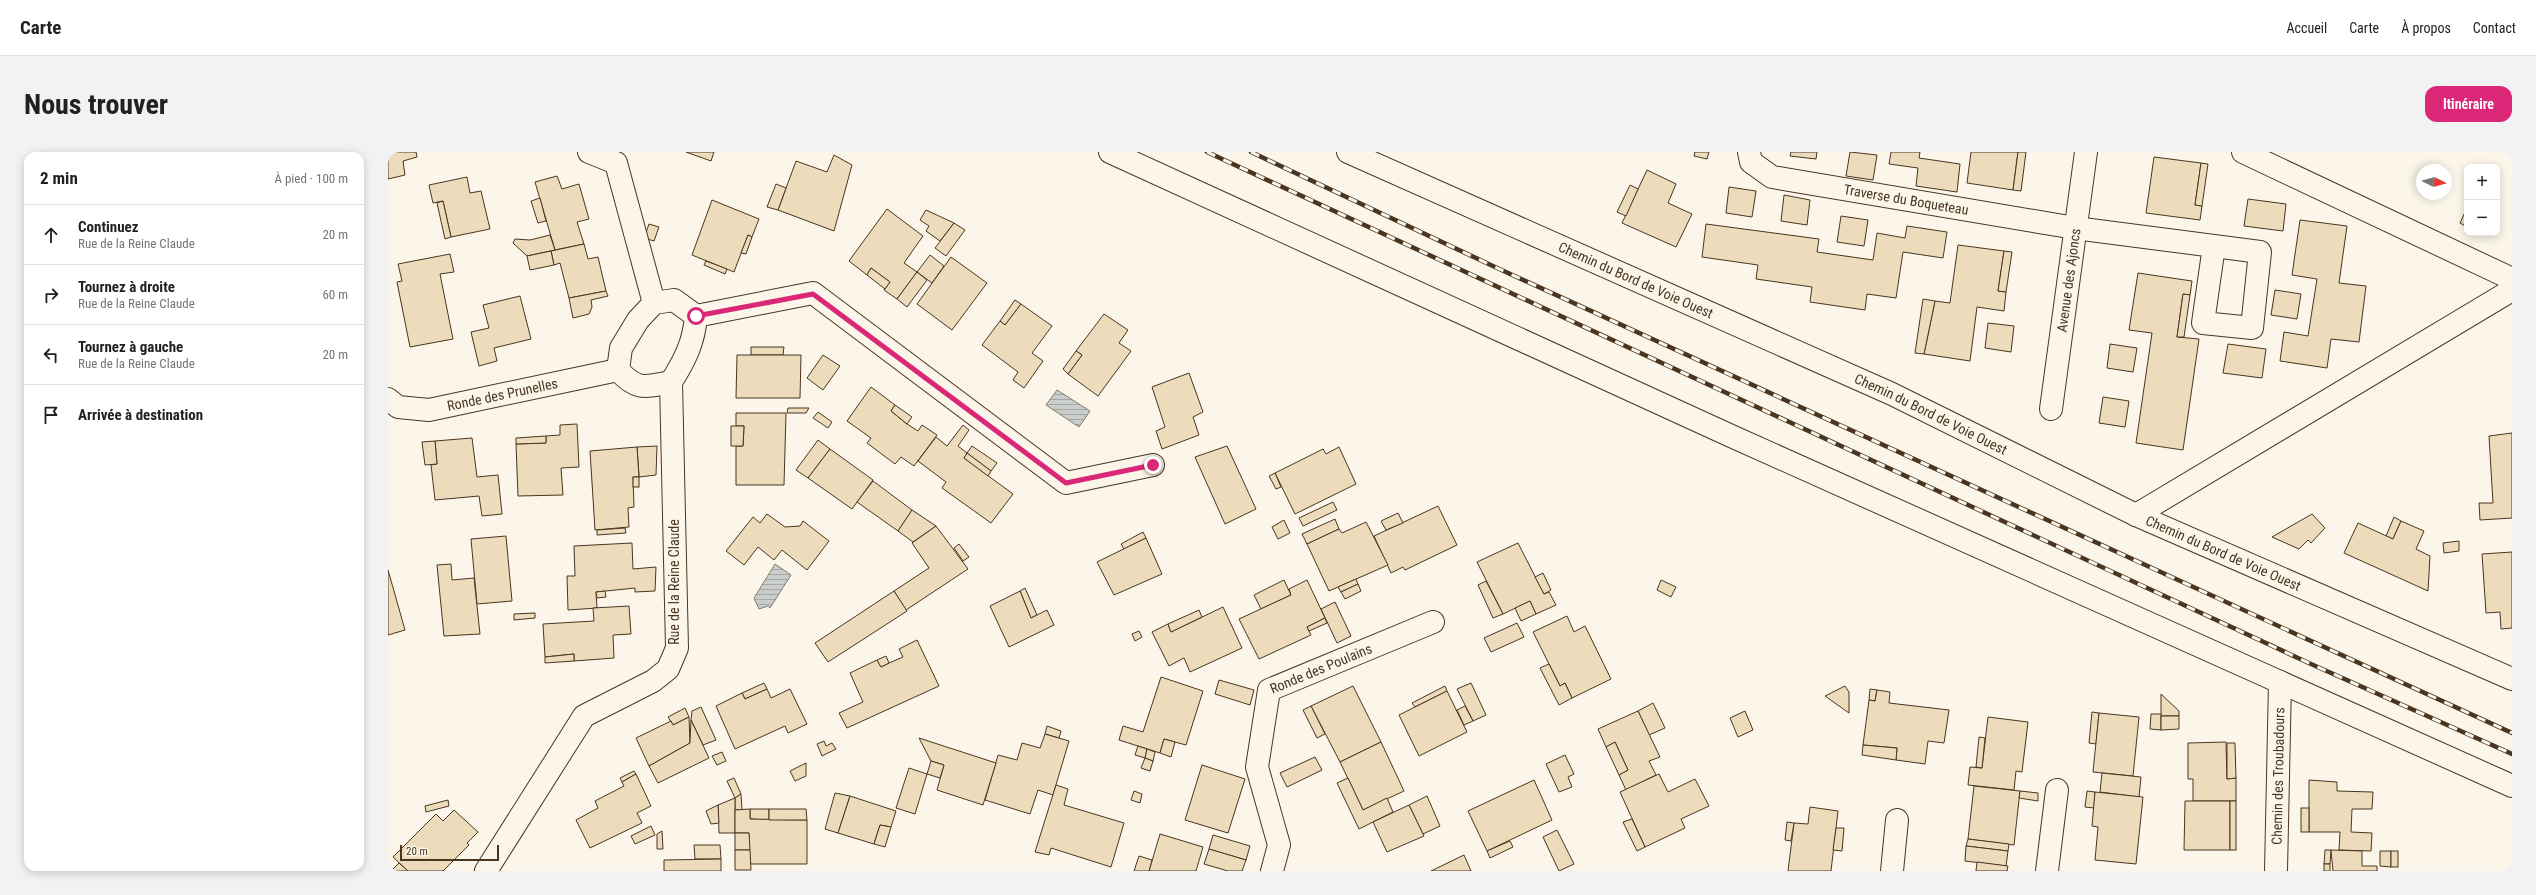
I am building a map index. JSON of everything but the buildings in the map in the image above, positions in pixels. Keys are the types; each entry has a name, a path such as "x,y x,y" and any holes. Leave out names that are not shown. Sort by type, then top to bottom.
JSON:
{"street":[{"path":"589,152 616,163 654,303"},
{"path":"1110,152 1722,431 2512,786"},
{"name":"Chemin du Bord de Voie Ouest","path":"1348,152 1892,394 2136,515 2512,679"},
{"name":"Traverse du Boqueteau","path":"1749,152 1751,162 1772,177 2075,228 2214,246"},
{"name":"Avenue des Ajoncs","path":"2051,409 2086,152"},
{"path":"2243,152 2512,279"},
{"path":"2136,515 2512,290"},
{"path":"696,316 694,336 686,359 671,382 645,387 629,383 618,370 621,348 638,320 654,303 674,300 696,316 813,294 1066,483 1153,465"},
{"name":"Ronde des Prunelles","path":"388,399 398,406 429,410 618,370"},
{"name":"Rue de la Reine Claude","path":"486,871 584,716 654,681 668,669 677,648 671,382"},
{"name":"Ronde des Poulains","path":"1272,871 1279,845 1257,767 1269,690 1433,622"},
{"name":"Chemin des Troubadours","path":"2276,871 2280,682"},
{"path":"2047,871 2057,790"},
{"path":"1892,871 1897,820"}],"shaded area":[{"path":"1057,390 1090,411 1079,427 1046,405"},
{"path":"775,564 791,575 770,608 768,606 759,609 754,598"}],"railway":[{"path":"1207,152 2311,664 2512,754"},
{"path":"1251,152 1495,267 2512,733"}],"route":[{"path":"696,316 813,294 1066,483 1153,465"}]}
